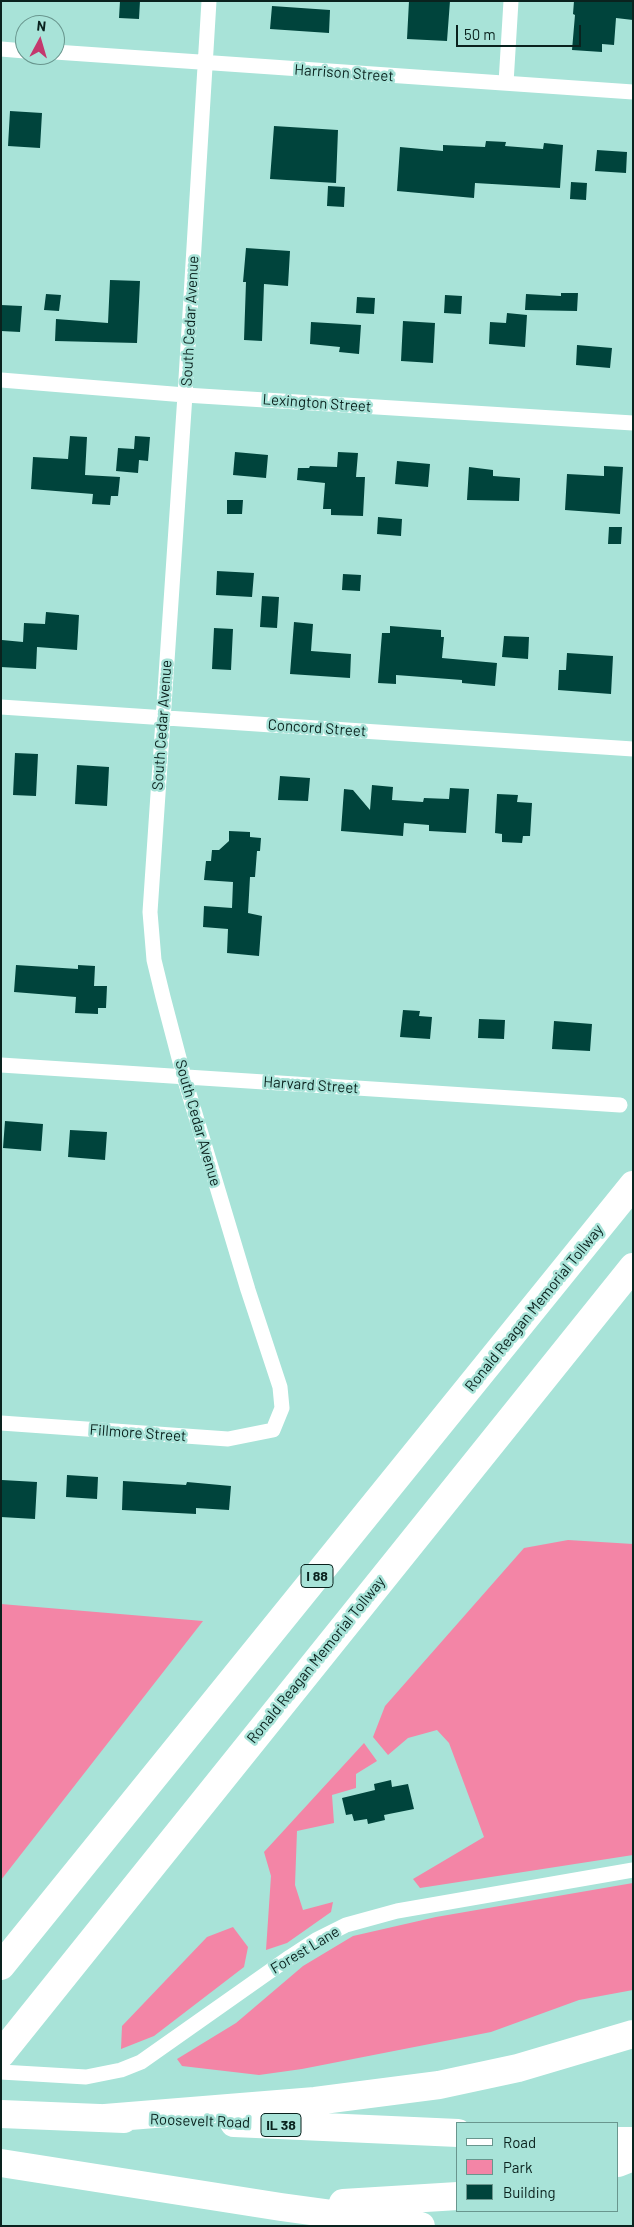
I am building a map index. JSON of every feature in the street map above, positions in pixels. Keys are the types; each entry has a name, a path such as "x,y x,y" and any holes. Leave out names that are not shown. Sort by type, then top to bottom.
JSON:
{"highway":[{"name":"Ronald Reagan Memorial Tollway","path":"1,1966 633,1185"},
{"name":"Ronald Reagan Memorial Tollway","path":"1,2054 633,1268"},
{"path":"477,1464 633,1292"},
{"path":"105,2118 315,2102 429,2086 518,2068 633,2034"},
{"name":"Roosevelt Road","path":"1,2114 456,2133"},
{"path":"619,2141 633,2141"},
{"path":"619,2163 633,2158"},
{"path":"1,2163 281,2207 421,2226"},
{"path":"281,2207 456,2196"}],"street":[{"name":"South Cedar Avenue","path":"209,1 186,395 162,718 150,912 154,960 184,1077 248,1290 280,1387 282,1408 274,1430"},
{"path":"506,83 511,1"},
{"path":"1,49 15,50"},
{"name":"Harrison Street","path":"65,53 633,92"},
{"name":"Lexington Street","path":"1,380 186,395 633,423"},
{"name":"Concord Street","path":"1,708 633,748"},
{"name":"Harvard Street","path":"1,1065 620,1105"},
{"name":"Fillmore Street","path":"1,1423 228,1439 274,1430"},
{"name":"Forest Lane","path":"1,2072 86,2077 120,2070 141,2062 290,1956 346,1925 397,1911 633,1870"}],"green space":[{"path":"568,1540 633,1544 633,1855 420,1888 413,1879 484,1837 449,1743 437,1730 408,1738 388,1755 373,1737 385,1706 524,1548"},
{"path":"1,1604 203,1621 1,1880"},
{"path":"364,1743 377,1761 356,1774 356,1788 332,1795 334,1823 297,1831 295,1885 303,1910 333,1902 331,1912 287,1943 266,1950 271,1876 264,1852"},
{"path":"633,1883 633,1990 579,2000 491,2032 302,2069 259,2075 182,2066 177,2059 236,2023 303,1966 353,1936 436,1917"},
{"path":"233,1927 248,1947 244,1967 154,2036 121,2049 122,2026 207,1937"}],"building":[{"path":"120,1 140,1 139,19 119,18"},
{"path":"409,1 450,1 447,41 407,39"},
{"path":"574,1 633,1 633,20 616,18 614,45 602,44 602,52 572,50 575,15 573,14"},
{"path":"272,6 330,10 329,33 270,29"},
{"path":"10,111 42,113 40,148 8,146"},
{"path":"274,126 338,130 336,183 270,179"},
{"path":"486,141 506,142 505,146 543,149 544,143 563,145 560,188 475,183 474,198 397,191 400,147 443,151 443,145 485,147"},
{"path":"597,150 627,152 626,173 595,171"},
{"path":"571,182 587,183 586,200 570,199"},
{"path":"328,186 345,187 344,207 327,206"},
{"path":"246,248 290,251 288,286 264,284 262,341 244,340 246,282 243,282"},
{"path":"110,280 140,281 137,343 55,341 56,319 108,323"},
{"path":"561,293 578,293 577,311 525,310 526,294 561,296"},
{"path":"46,294 61,295 59,311 44,310"},
{"path":"445,295 462,296 461,314 444,313"},
{"path":"357,297 375,298 374,314 356,313"},
{"path":"1,305 22,306 20,332 1,331"},
{"path":"507,313 527,315 525,347 489,344 490,322 506,323"},
{"path":"403,321 435,323 433,363 401,361"},
{"path":"311,322 361,325 359,354 339,352 340,347 310,344"},
{"path":"577,345 612,348 610,368 576,365"},
{"path":"70,436 87,437 85,475 120,477 118,496 111,496 110,505 92,504 93,494 31,489 33,457 68,459"},
{"path":"135,436 150,437 148,461 139,460 138,473 116,471 118,448 134,449"},
{"path":"235,452 268,455 266,478 233,475"},
{"path":"338,452 358,453 356,477 365,477 363,516 331,515 331,509 323,509 325,483 297,480 298,468 309,468 310,466 337,467"},
{"path":"397,461 430,464 428,487 395,484"},
{"path":"604,466 623,467 620,514 565,510 567,474 604,476"},
{"path":"469,467 493,470 493,476 520,478 519,501 467,500"},
{"path":"227,500 243,500 242,514 227,514"},
{"path":"378,517 402,519 401,536 377,534"},
{"path":"609,527 622,527 621,544 608,544"},
{"path":"217,571 254,573 252,597 216,595"},
{"path":"343,574 361,575 360,591 342,590"},
{"path":"262,596 279,597 277,628 260,627"},
{"path":"46,612 79,615 77,650 37,647 36,669 1,667 2,640 23,642 24,623 45,624"},
{"path":"294,622 313,624 311,651 351,654 350,678 290,674"},
{"path":"390,626 441,630 441,637 444,637 442,658 497,663 495,686 462,683 462,680 396,675 396,684 378,683 382,633 390,633"},
{"path":"214,628 233,629 231,670 212,669"},
{"path":"504,636 529,637 528,659 502,657"},
{"path":"567,653 613,656 611,694 558,690 559,670 566,670"},
{"path":"15,753 38,754 36,796 13,795"},
{"path":"77,765 109,767 107,806 75,804"},
{"path":"280,776 310,778 308,801 278,800"},
{"path":"372,785 393,787 392,800 423,802 424,798 449,799 450,788 469,789 466,833 429,831 429,825 404,823 403,836 341,831 344,789 353,790 370,810"},
{"path":"497,794 518,795 517,802 532,803 530,836 523,836 522,843 502,842 502,834 495,833"},
{"path":"229,831 250,832 250,837 261,838 260,851 257,851 255,877 250,877 248,913 262,916 259,956 227,953 228,929 203,927 204,906 232,908 233,882 204,880 206,861 211,861 212,850 219,850 229,841"},
{"path":"16,965 78,969 78,965 95,966 94,986 107,986 106,1008 98,1008 98,1014 75,1013 76,997 14,992"},
{"path":"403,1010 420,1011 419,1016 432,1017 430,1039 400,1037"},
{"path":"479,1019 505,1020 504,1039 478,1038"},
{"path":"554,1021 592,1024 590,1051 552,1049"},
{"path":"5,1121 43,1124 41,1151 3,1148"},
{"path":"70,1130 107,1132 105,1160 68,1157"},
{"path":"67,1475 98,1477 97,1499 66,1497"},
{"path":"2,1480 37,1482 35,1519 1,1517"},
{"path":"123,1481 186,1485 187,1482 231,1486 229,1510 196,1508 196,1514 122,1510"},
{"path":"391,1780 392,1787 408,1784 414,1809 384,1815 385,1820 368,1824 367,1819 354,1821 352,1814 346,1815 342,1798 375,1790 374,1784"}]}
